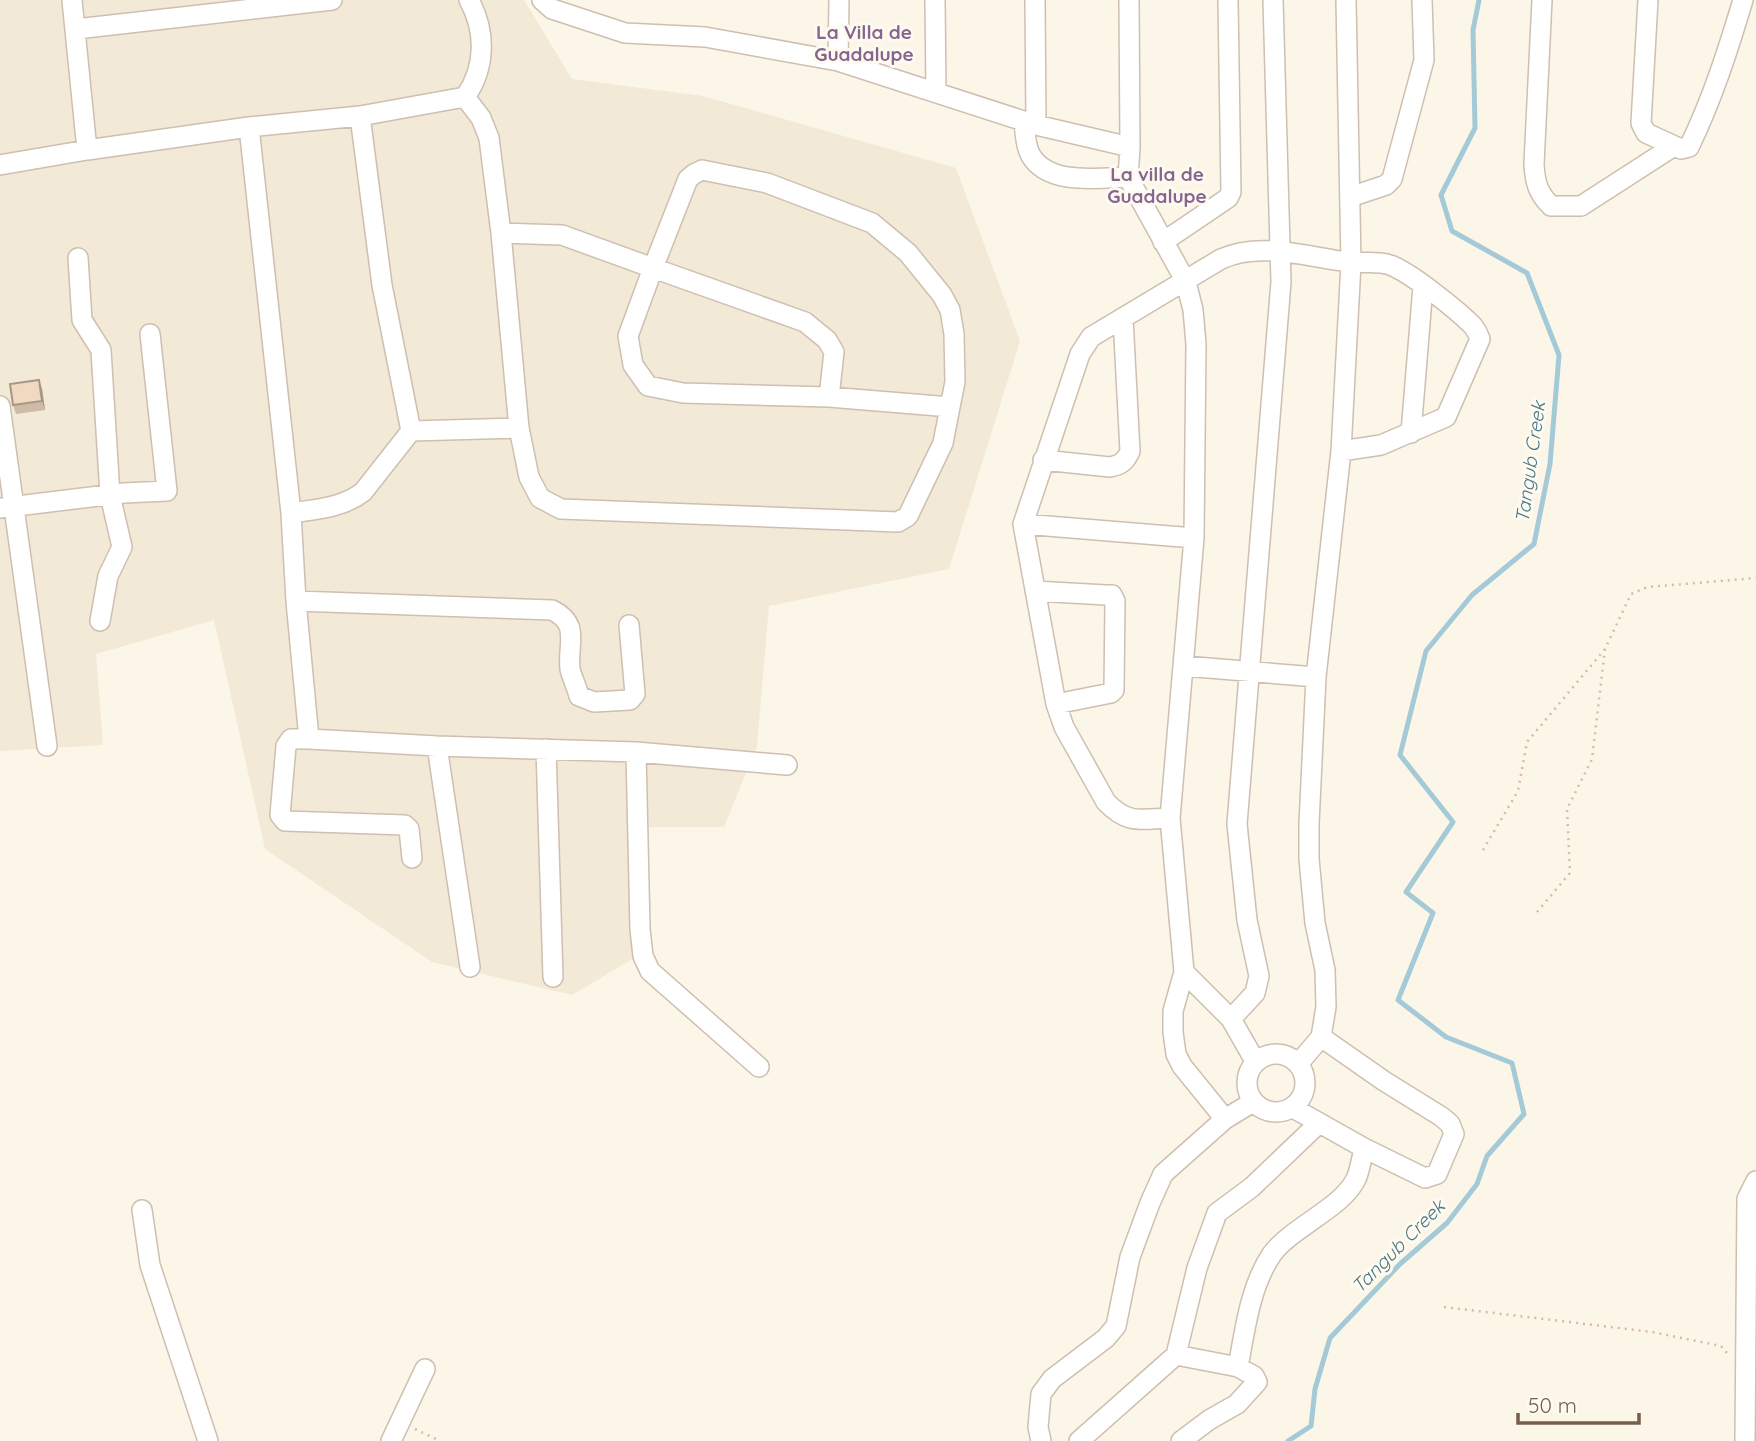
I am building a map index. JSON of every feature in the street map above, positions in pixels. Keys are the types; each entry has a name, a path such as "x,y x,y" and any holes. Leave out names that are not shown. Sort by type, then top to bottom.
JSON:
{"street":[{"path":"72,0 88,150"},
{"path":"76,29 332,0"},
{"path":"0,165 249,127 360,116 465,97 475,83 483,45 470,0"},
{"path":"542,0 552,9 625,33 705,37 838,61 1030,123 1130,147"},
{"path":"838,61 839,0"},
{"path":"935,0 936,92"},
{"path":"1035,0 1028,150 1035,161 1054,173 1083,179 1128,177"},
{"path":"1129,0 1128,177 1186,282 1193,310 1196,344 1194,538 1170,818 1185,972 1173,1011 1172,1032 1175,1054 1189,1077 1225,1119"},
{"path":"1163,242 1228,198 1231,192 1227,0"},
{"path":"1231,1020 1255,993 1259,976 1247,920 1237,824 1281,282 1273,0"},
{"path":"1298,1063 1321,1037 1326,1007 1325,970 1315,923 1309,859 1316,677 1341,451 1351,262 1346,0"},
{"path":"1350,197 1386,186 1392,179 1424,60 1422,0"},
{"path":"1542,0 1534,164 1535,182 1540,195 1551,206 1581,206 1674,146"},
{"path":"1648,0 1641,123 1646,134 1681,149 1689,147 1704,116 1730,44 1742,0"},
{"path":"465,97 481,118 489,138 501,233 519,428 529,477 540,498 561,509 898,522 908,516 943,443 955,382 954,334 950,310 942,295 908,253 872,223 767,183 702,170 688,179 628,336 633,366 648,386 682,393 829,397 950,407"},
{"path":"291,513 343,505 354,499 363,492 411,431 383,285 360,116"},
{"path":"249,127 291,513 309,739"},
{"path":"501,233 562,236 805,322 832,345 834,352 829,397"},
{"path":"1170,818 1128,819 1106,802 1064,727 1056,704 1035,591 1023,524 1084,345 1091,337 1241,252 1280,251 1390,265 1423,286 1474,327 1480,339 1446,417 1381,445 1341,451"},
{"path":"78,258 82,320 101,350 110,495 122,550 108,576 100,621"},
{"path":"1411,433 1423,286"},
{"path":"1043,460 1110,467 1120,465 1127,458 1130,450 1124,318"},
{"path":"7,508 168,489 150,334"},
{"path":"0,406 7,508 47,746"},
{"path":"411,431 519,428"},
{"path":"1023,524 1194,538"},
{"path":"1035,591 1106,594 1112,596 1115,601 1114,690 1111,693 1056,704"},
{"path":"296,601 552,610 568,622 571,635 570,670 579,696 594,702 630,700 635,694 629,625"},
{"path":"1184,666 1316,677"},
{"path":"412,858 409,829 405,825 285,821 280,815 286,747 291,739 636,752 787,765"},
{"path":"437,746 470,967"},
{"path":"546,749 553,978"},
{"path":"636,752 643,956 650,971 759,1067"},
{"path":"1185,972 1231,1020 1255,1061"},
{"path":"1293,1108 1364,1148 1426,1178 1437,1174 1454,1134 1450,1124 1442,1117 1321,1037"},
{"path":"1277,1053 1289,1056 1298,1063 1306,1082 1300,1101 1293,1108 1272,1112 1262,1109 1254,1102 1249,1095 1247,1077 1255,1061 1277,1053"},
{"path":"1041,1441 1038,1427 1041,1394 1052,1379 1105,1338 1116,1326 1130,1257 1163,1174 1225,1119 1254,1102"},
{"path":"1079,1441 1163,1369 1175,1355 1197,1268 1217,1213 1252,1187 1319,1123"},
{"path":"1238,1367 1245,1327 1264,1269 1272,1254 1354,1182 1364,1148"},
{"path":"1745,1441 1747,1199 1756,1181"},
{"path":"142,1210 150,1265 208,1441"},
{"path":"1175,1355 1238,1367 1254,1376 1257,1382 1237,1404 1181,1441"},
{"path":"391,1441 425,1368"}],"path":[{"path":"1483,850 1518,791 1527,742 1605,649 1631,594 1657,586 1756,578"},
{"path":"1536,912 1570,873 1567,809 1592,759 1605,649"},
{"path":"1444,1307 1652,1332 1721,1346 1745,1374"},
{"path":"401,1422 440,1441"}],"shaded area":[{"path":"0,0 524,0 572,79 703,96 956,168 1020,341 949,569 769,606 757,746 724,827 646,827 636,957 572,995 432,962 265,849 214,620 96,654 103,745 0,751"}],"building":[{"path":"39,380 42,401 13,405 10,384"}],"waterway":[{"name":"Tangub Creek","path":"1288,1441 1311,1426 1315,1389 1330,1338 1400,1264 1447,1223 1477,1184 1487,1156 1524,1114 1512,1063 1446,1037 1398,1000 1433,913 1406,892 1453,822 1400,755 1426,651 1472,595 1534,544 1550,464 1559,355 1527,273 1452,231 1441,195 1475,128 1473,30 1479,0"}],"district":[{"name":"La Villa de Guadalupe","path":"864,43"},
{"name":"La villa de Guadalupe","path":"1157,185"}]}
